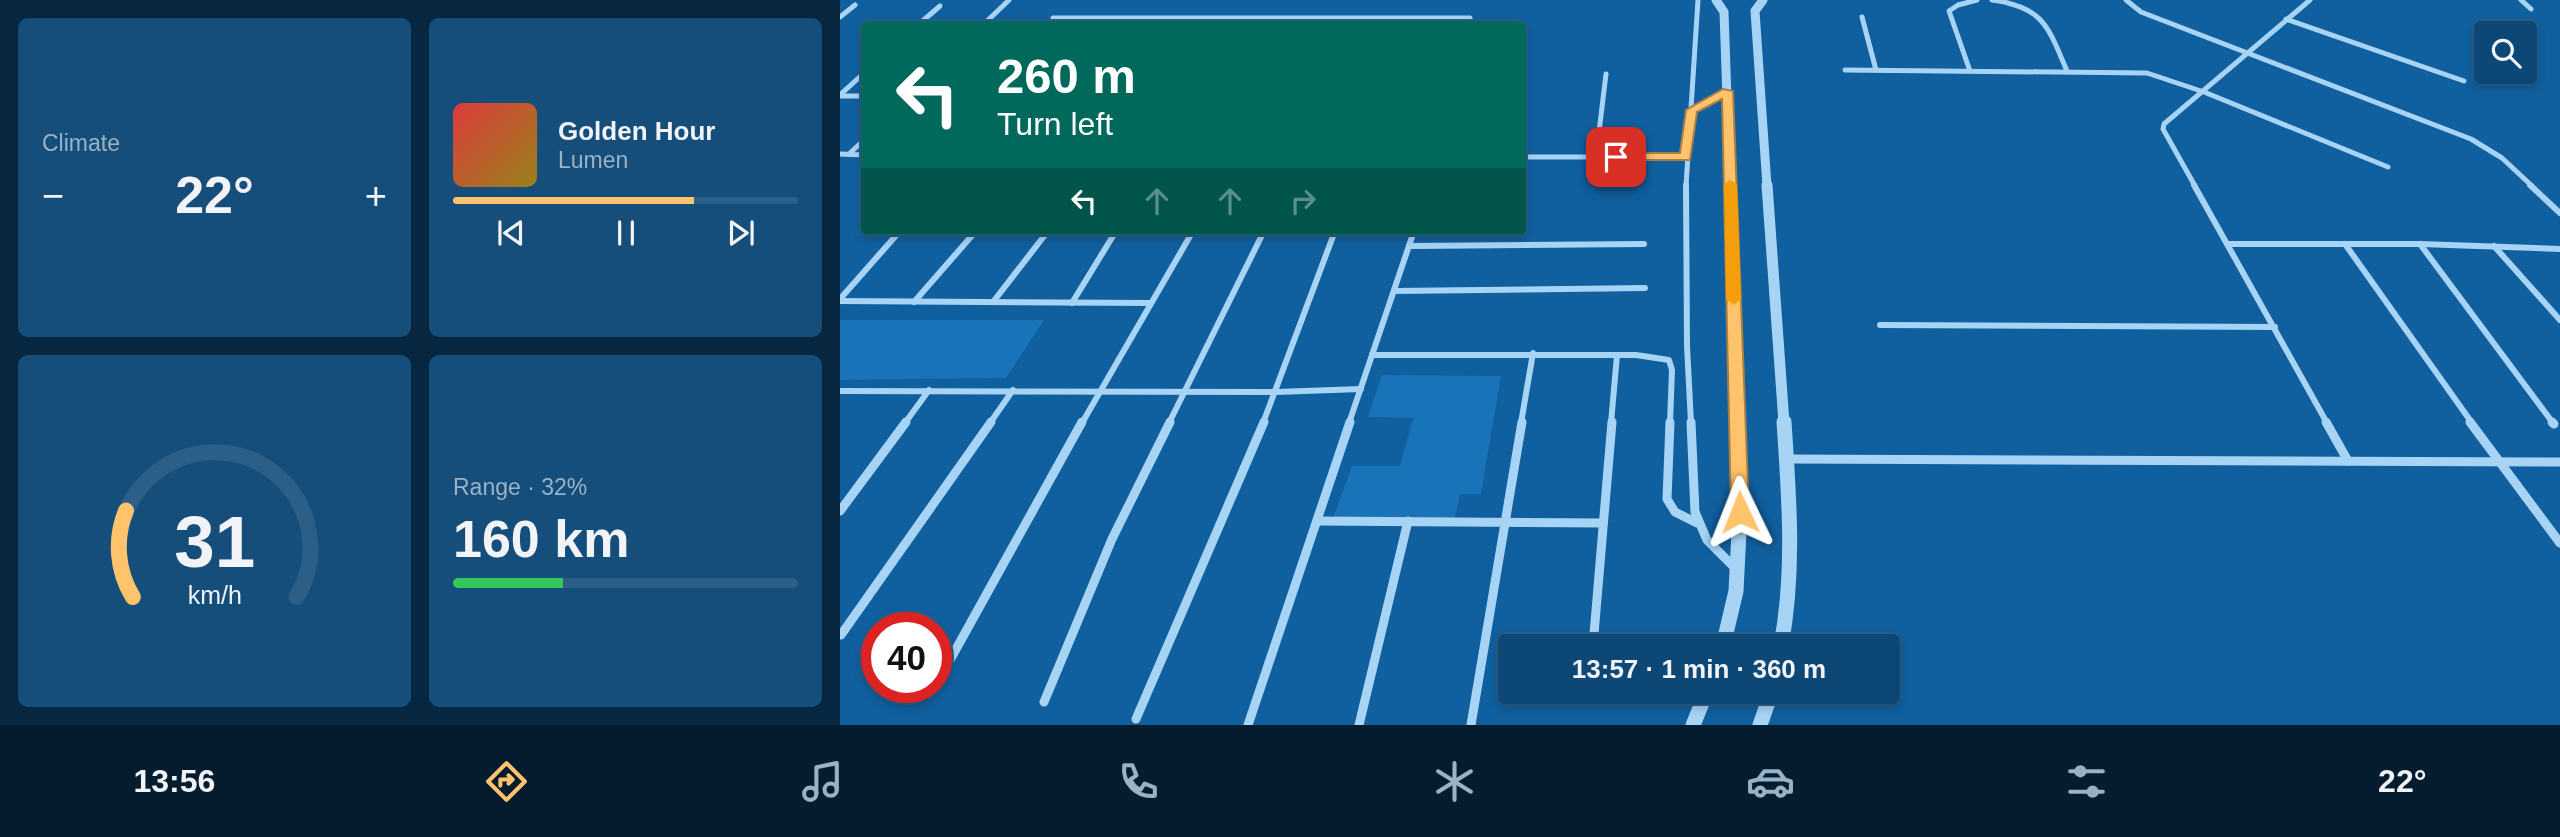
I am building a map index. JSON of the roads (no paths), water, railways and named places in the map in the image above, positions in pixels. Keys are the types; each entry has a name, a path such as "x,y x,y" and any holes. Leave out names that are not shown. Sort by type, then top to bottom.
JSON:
{"street":[{"path":"987,21 1009,0"},
{"path":"1698,0 1692,110 1686,157 1687,346 1697,523 1707,540 1738,571"},
{"path":"1716,0 1724,12 1740,512 1738,571 1725,634"},
{"path":"1763,0 1755,11 1756,34 1791,524 1787,613 1783,634"},
{"path":"1970,71 1949,11 1958,5 1977,0"},
{"path":"1992,0 2027,6 2042,16 2067,71"},
{"path":"2126,0 2141,12 2472,139 2502,158 2560,213"},
{"path":"2310,0 2164,124 2163,129 2348,461"},
{"path":"2521,0 2531,9"},
{"path":"840,17 855,5"},
{"path":"922,21 940,6"},
{"path":"1862,17 1876,70"},
{"path":"1053,18 1470,18"},
{"path":"1078,21 1081,18"},
{"path":"2286,19 2464,81"},
{"path":"1845,70 2147,73 2204,92 2388,167"},
{"path":"1597,157 1606,74"},
{"path":"840,95 861,76"},
{"path":"1692,110 1727,91"},
{"path":"840,95 861,96"},
{"path":"848,155 861,143"},
{"path":"840,154 861,155"},
{"path":"1526,156 1686,157"},
{"path":"840,300 897,235"},
{"path":"914,302 973,235"},
{"path":"993,302 1045,235"},
{"path":"1072,303 1114,235"},
{"path":"952,656 1190,235"},
{"path":"1044,702 1112,539 1262,235"},
{"path":"1136,719 1188,603 1276,392 1334,235"},
{"path":"1248,725 1413,235"},
{"path":"1409,246 1644,244"},
{"path":"2229,244 2420,244 2560,249"},
{"path":"2345,244 2416,348 2560,543"},
{"path":"2420,244 2554,424"},
{"path":"2494,246 2560,320"},
{"path":"1394,291 1645,288"},
{"path":"840,300 1149,303"},
{"path":"1880,325 2275,327"},
{"path":"1372,355 1533,353 1658,356 1670,360 1672,365 1667,499 1675,512 1697,523"},
{"path":"1471,725 1533,353"},
{"path":"1594,634 1617,355"},
{"path":"842,393 929,390 1276,392 1361,389"},
{"path":"840,512 929,390"},
{"path":"841,635 1013,390"},
{"path":"1786,459 2560,462"},
{"path":"1317,521 1603,523"},
{"path":"1359,725 1408,521"},
{"path":"1693,725 1702,704"},
{"path":"1760,725 1767,704"}]}
